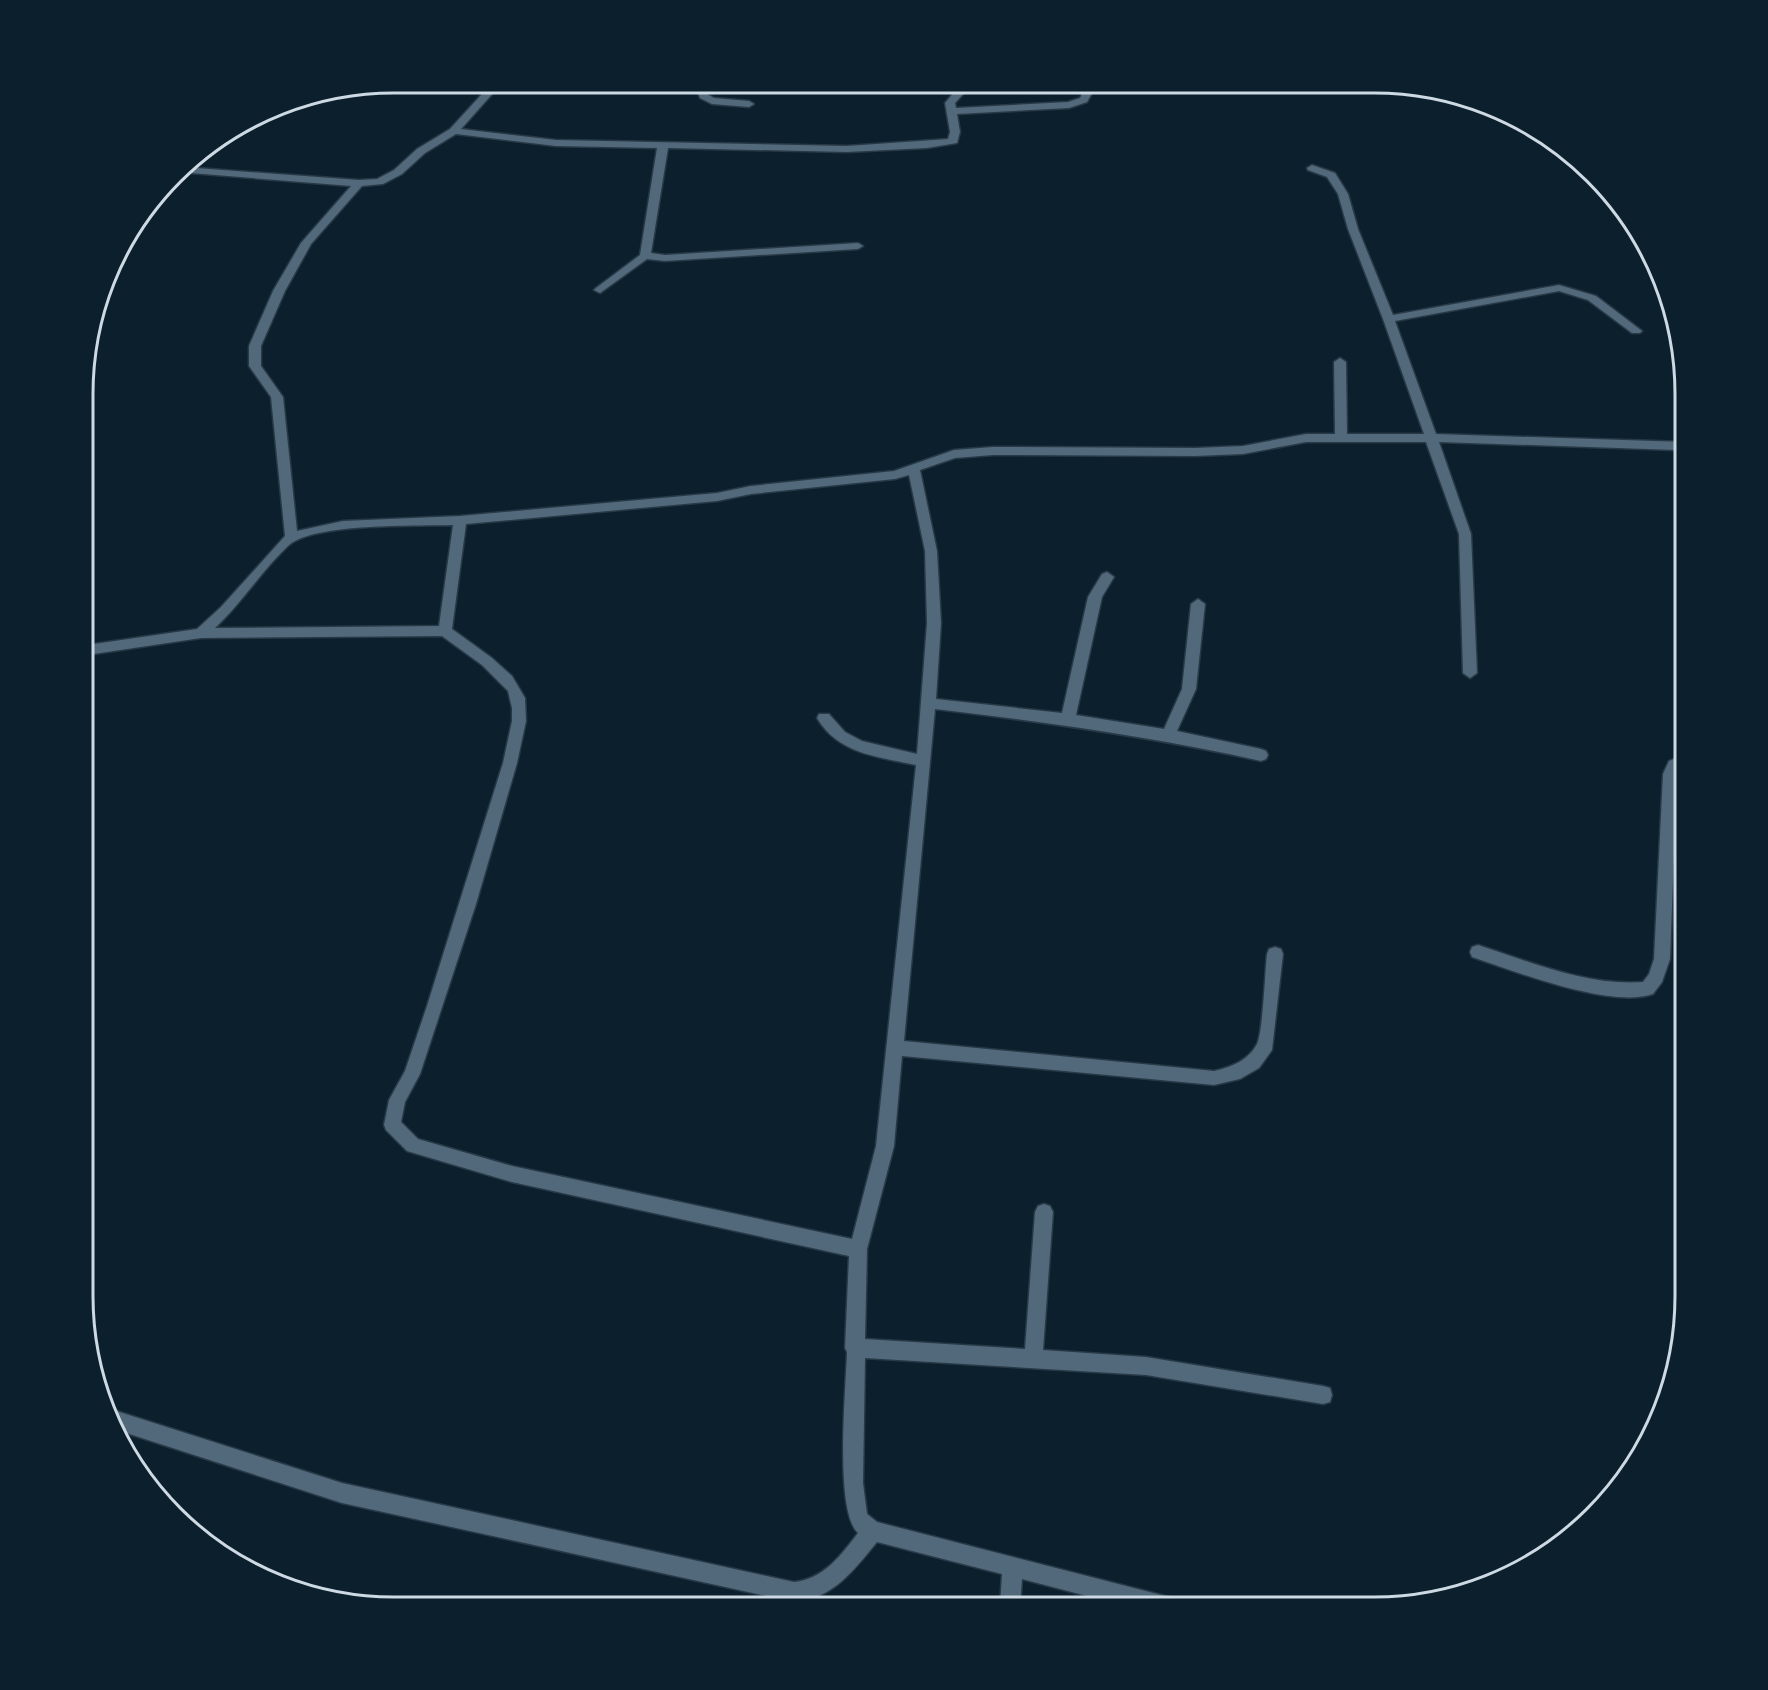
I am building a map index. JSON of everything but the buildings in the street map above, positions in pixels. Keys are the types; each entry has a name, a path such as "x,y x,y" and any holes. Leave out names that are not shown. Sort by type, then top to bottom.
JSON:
{"street":[{"path":"192,171 370,184 389,178 421,151 454,131 487,93"},
{"path":"702,93 712,101 749,104"},
{"path":"454,131 556,143 847,149 946,143 955,138 950,103 959,93"},
{"path":"952,111 1069,105 1084,100 1088,93"},
{"path":"645,256 663,145"},
{"path":"1312,168 1331,175 1343,194 1353,229 1389,320 1465,534 1470,673"},
{"path":"291,537 277,397 255,366 255,346 279,291 306,243 359,183"},
{"path":"600,290 645,256 664,258 858,246"},
{"path":"1389,320 1559,288 1592,296 1636,331"},
{"path":"1340,362 1341,438"},
{"path":"201,633 226,610 291,537 343,525 460,520 717,496 751,490 895,475 954,454 993,451 1195,452 1243,450 1306,438 1430,438 1675,446"},
{"path":"914,469 931,551 934,623 929,703 885,1146 858,1250 854,1348 855,1505 863,1525 873,1531 1130,1597"},
{"path":"445,631 460,520"},
{"path":"1068,719 1095,597 1107,577"},
{"path":"1168,735 1190,689 1198,604"},
{"path":"93,649 201,633 445,631 506,678 513,686 518,698 520,714 510,761 471,902 412,1074 397,1100 392,1125 413,1145 512,1174 858,1250"},
{"path":"929,703 1068,719 1168,735 1261,755"},
{"path":"824,718 841,737 849,742 922,761"},
{"path":"1478,952 1574,980 1622,990 1647,989 1656,978 1662,959 1670,774 1675,765"},
{"path":"896,1048 1214,1078 1234,1074 1253,1063 1266,1045 1275,954"},
{"path":"1033,1360 1044,1212"},
{"path":"854,1348 1146,1366 1323,1395"},
{"path":"121,1421 342,1493 794,1592 813,1591 827,1582 873,1531"},
{"path":"1011,1597 1013,1567"}]}
